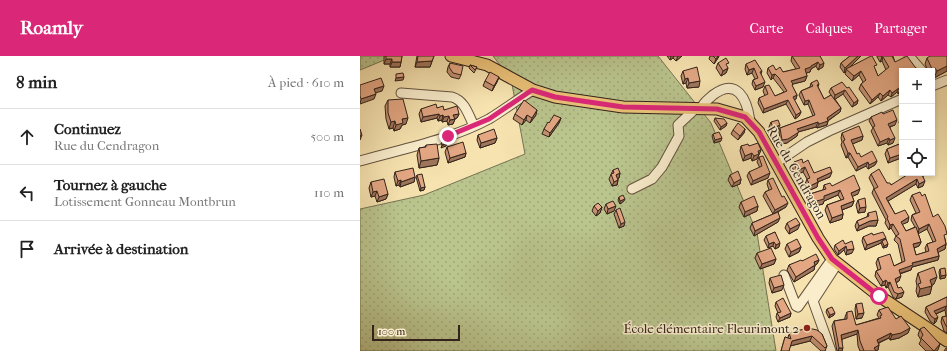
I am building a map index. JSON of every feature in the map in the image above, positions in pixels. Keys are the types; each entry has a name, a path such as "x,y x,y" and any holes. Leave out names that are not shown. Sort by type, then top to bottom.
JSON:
{"main road":[{"name":"Rue du Cendragon","path":"451,56 487,65 532,90 555,97 623,107 717,109 737,114 750,121 776,163 818,238 834,262 886,300 947,341"}],"street":[{"path":"909,56 919,68"},
{"path":"935,84 947,80"},
{"path":"632,189 652,179 662,168 679,136 678,125 722,89 732,88 744,98 748,106 750,121"},
{"path":"360,161 448,136 474,126 489,119 532,90"},
{"path":"401,93 452,97 459,99 465,107 474,126"},
{"path":"776,163 824,134 899,100"},
{"path":"784,275 796,306 798,307 812,281 834,262"},
{"path":"831,351 813,300 834,262"}],"green space":[{"path":"360,56 394,56 360,70"},
{"path":"493,56 658,56 711,123 757,233 776,351 360,351 360,209 424,195 525,154 511,79"}],"building":[{"path":"386,56 402,56 401,62 392,62 392,59 386,59"},
{"path":"418,56 434,56 432,61 417,62"},
{"path":"792,56 820,56 824,63 820,65 818,62 805,69 807,76 791,81 797,95 793,97 801,112 796,115 788,100 764,109 759,98 768,94 765,86 769,85 775,96 787,91 779,78 775,74 772,75 768,68 773,65 776,70 780,67 783,72 800,68"},
{"path":"850,56 858,56 845,68 841,63"},
{"path":"871,56 877,65 874,66 878,76 889,67 881,56 892,56 895,62 907,56 916,68 899,68 899,88 892,93 890,90 883,96 880,93 872,100 861,84 866,80 861,71 854,76 846,69"},
{"path":"930,56 947,56 947,66 937,71 935,68 932,68 927,58"},
{"path":"726,58 729,63 726,64 728,68 723,71 718,63"},
{"path":"755,60 762,71 760,72 765,82 756,86 753,80 758,78 754,68 749,70 746,64"},
{"path":"450,63 463,66 461,75 453,73 449,67"},
{"path":"470,65 477,67 475,70"},
{"path":"697,67 700,81 689,83 688,78 685,79 683,71"},
{"path":"490,72 499,77 494,86 485,81"},
{"path":"403,73 404,77 396,78 396,74"},
{"path":"381,78 384,86 374,89 376,94 361,99 360,85"},
{"path":"817,80 819,84 817,85 824,99 831,95 841,108 827,118 828,121 819,124 818,122 797,129 799,132 788,139 782,140 780,128 815,115 809,100 805,101 801,91 813,86 811,83"},
{"path":"842,82 847,88 849,87 858,100 854,103 845,90 835,95 831,88"},
{"path":"403,99 408,118 402,119 403,123 396,125 395,121 391,122 388,113 388,100"},
{"path":"524,100 537,110 532,118 527,115 524,120 515,114"},
{"path":"436,104 437,108 443,106 444,110 457,106 459,114 453,115 455,119 450,120 449,116 444,117 443,115 440,116 439,114 423,117 421,109"},
{"path":"893,110 897,120 888,124 895,138 890,140 889,138 880,142 873,127 875,126 871,117 882,112 883,114"},
{"path":"554,115 561,118 550,133 544,129"},
{"path":"715,118 724,119 727,123 721,127"},
{"path":"778,120 780,125 773,128 771,122"},
{"path":"738,123 745,129 740,136 733,130"},
{"path":"859,126 863,136 851,140 857,154 859,153 861,157 872,151 877,161 869,165 868,162 858,167 850,153 848,153 843,141 845,140 842,133"},
{"path":"494,129 497,138 481,143 478,135"},
{"path":"719,132 722,138 715,140 713,134"},
{"path":"446,141 447,144 442,145 441,143"},
{"path":"463,142 466,153 450,158 447,147"},
{"path":"758,143 761,150 758,151 759,154 754,156 752,153 745,156 741,146 748,144 749,146"},
{"path":"437,144 439,158 421,161 419,148 426,147 426,145"},
{"path":"899,144 899,155 890,158 887,149"},
{"path":"763,156 770,173 753,181 749,172 762,166 759,157"},
{"path":"802,159 803,163 808,160 814,173 830,167 832,172 817,179 818,182 810,186 807,179 810,178 805,167 797,171 794,162"},
{"path":"413,168 415,177 401,182 401,180 398,181 395,172"},
{"path":"618,168 620,173 616,175 618,180 614,182 611,174 614,173 613,170"},
{"path":"879,169 887,183 890,183 891,185 905,176 922,176 925,181 919,184 917,179 886,198 895,214 905,210 909,217 901,222 906,231 916,227 921,242 913,244 916,255 929,251 927,244 936,241 929,224 919,229 912,215 920,212 912,195 920,192 922,196 925,194 933,217 938,214 945,226 947,234 944,235 946,244 937,249 939,256 912,263 913,265 899,270 901,276 895,279 898,288 901,287 904,292 898,294 894,292 890,282 888,283 886,280 883,282 876,271 881,269 878,258 890,254 894,266 905,261 900,239 896,236 899,234 893,224 890,225 887,218 888,217 874,189 878,187 871,174"},
{"path":"738,171 741,179 734,183 730,175"},
{"path":"422,174 425,187 421,188 417,175"},
{"path":"854,175 860,189 851,193 854,201 841,206 843,214 832,218 827,205 844,199 840,190 824,196 824,199 813,202 810,194 826,189 824,185 830,183 832,186"},
{"path":"773,178 782,197 784,196 788,203 775,210 765,192 772,189 768,180"},
{"path":"384,179 388,194 379,197 377,191 373,192 371,182"},
{"path":"623,195 625,199 620,201 619,197"},
{"path":"754,196 758,206 745,212 741,202"},
{"path":"865,198 866,207 860,208 858,200"},
{"path":"613,201 616,206 608,209 606,204"},
{"path":"598,203 602,207 598,211 594,206"},
{"path":"620,208 625,222 621,224 616,210"},
{"path":"876,211 878,220 870,221 859,226 857,221 869,216 868,213"},
{"path":"778,212 780,218 755,231 752,223"},
{"path":"796,218 800,224 790,229 787,223"},
{"path":"775,232 780,243 776,245 774,242 769,244 766,236"},
{"path":"883,232 886,238 867,245 863,237 872,233 873,235"},
{"path":"797,239 801,247 791,252 787,244"},
{"path":"886,239 888,244 884,246 882,241"},
{"path":"843,240 845,244 852,241 854,249 847,250 846,246 839,251 835,245"},
{"path":"771,248 776,259 762,264 757,253"},
{"path":"816,254 819,260 814,262 815,265 796,277 789,265 801,260 802,261"},
{"path":"934,267 937,277 930,280 932,286 920,289 918,284 921,283 918,273"},
{"path":"945,268 946,275 941,276 940,269"},
{"path":"781,275 784,285 774,288 770,278"},
{"path":"947,297 947,307 946,306 934,311 938,317 935,319 931,316 926,307"},
{"path":"783,298 791,313 780,318 777,313 781,312 776,302"},
{"path":"862,303 864,313 858,314 856,304"},
{"path":"832,307 835,313 830,315 827,309"},
{"path":"888,307 896,319 901,316 910,328 901,333 892,335 891,333 877,340 879,345 874,348 876,351 864,351 858,330 841,335 843,348 839,348 834,321 847,319 847,312 852,311 856,325 881,318 880,316 882,315 879,310"},
{"path":"947,316 947,327 942,317"},
{"path":"924,327 940,344 934,351 921,338 923,335 920,329"},
{"path":"808,328 817,330 822,334 827,346 825,348 812,336 792,341 789,351 781,351 785,337 791,339 789,333"}],"place":[{"name":"École élémentaire Fleurimont 2","path":"807,328"}],"route":[{"path":"448,136 489,119 532,90 555,97 602,102 623,107 717,109 737,114 750,121 759,132 818,238 832,259 845,271 879,296"}]}
